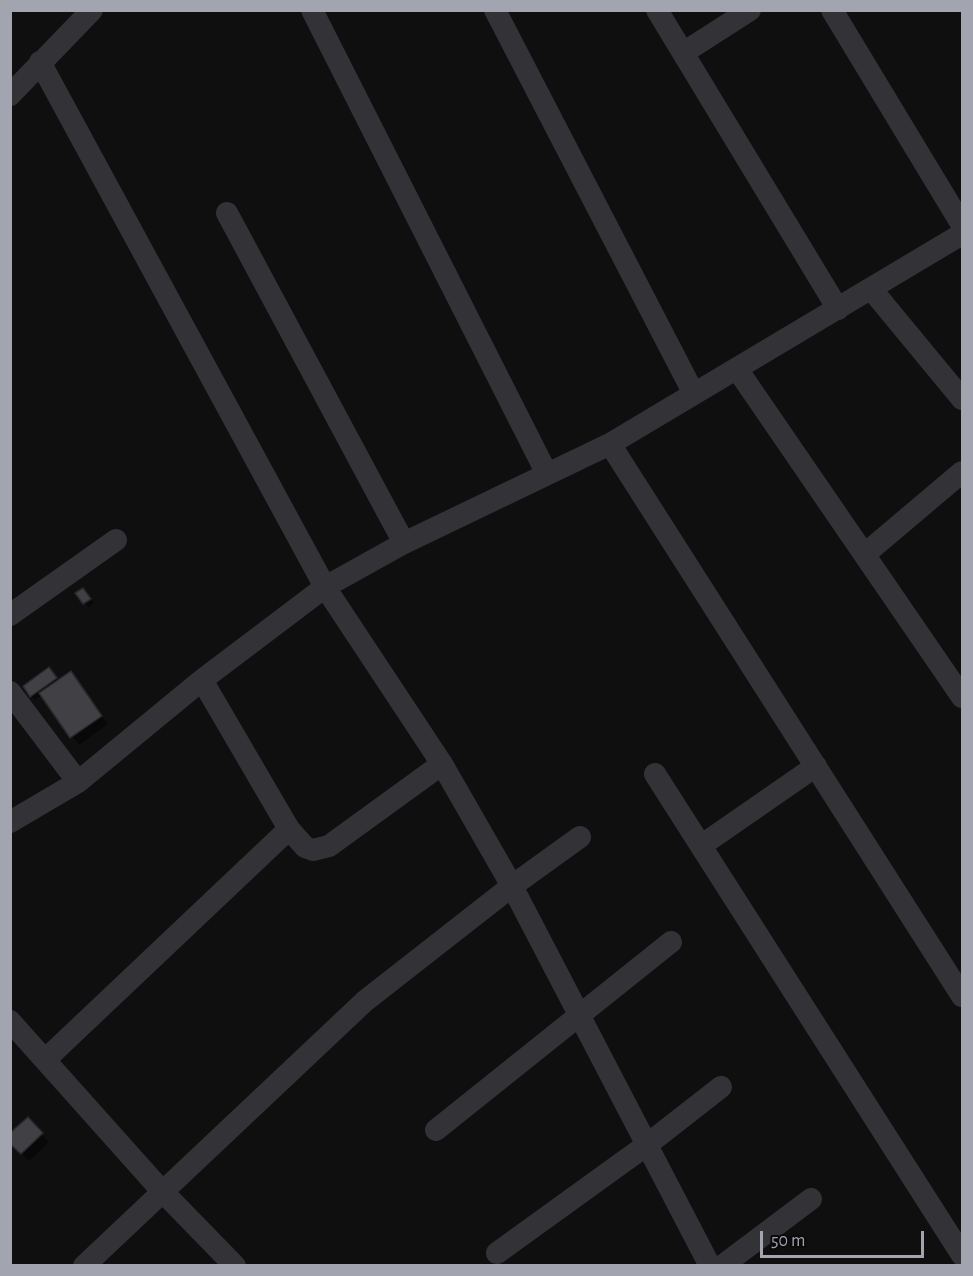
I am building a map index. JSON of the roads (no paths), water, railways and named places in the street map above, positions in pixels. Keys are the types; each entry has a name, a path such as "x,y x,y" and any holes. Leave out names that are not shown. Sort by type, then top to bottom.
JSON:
{"street":[{"path":"10,95 92,10"},
{"path":"312,10 547,474"},
{"path":"495,10 694,394"},
{"path":"657,10 838,309"},
{"path":"683,53 750,10"},
{"path":"832,10 963,225"},
{"path":"40,63 325,587 442,764 512,886 710,1266"},
{"path":"227,213 404,543"},
{"path":"10,822 78,782 202,681 325,587 404,543 610,444 963,234"},
{"path":"872,290 963,399"},
{"path":"737,369 962,695"},
{"path":"610,444 963,996"},
{"path":"865,555 963,472"},
{"path":"10,615 116,540"},
{"path":"202,681 288,829 305,847 313,850 329,846 442,764"},
{"path":"10,692 78,782"},
{"path":"702,846 816,766"},
{"path":"655,774 963,1255"},
{"path":"46,1059 288,829"},
{"path":"84,1266 365,1001 512,886 580,837"},
{"path":"436,1130 578,1014 671,942"},
{"path":"10,1021 162,1190 236,1266"},
{"path":"497,1253 648,1144 721,1087"},
{"path":"722,1266 811,1199"}]}
